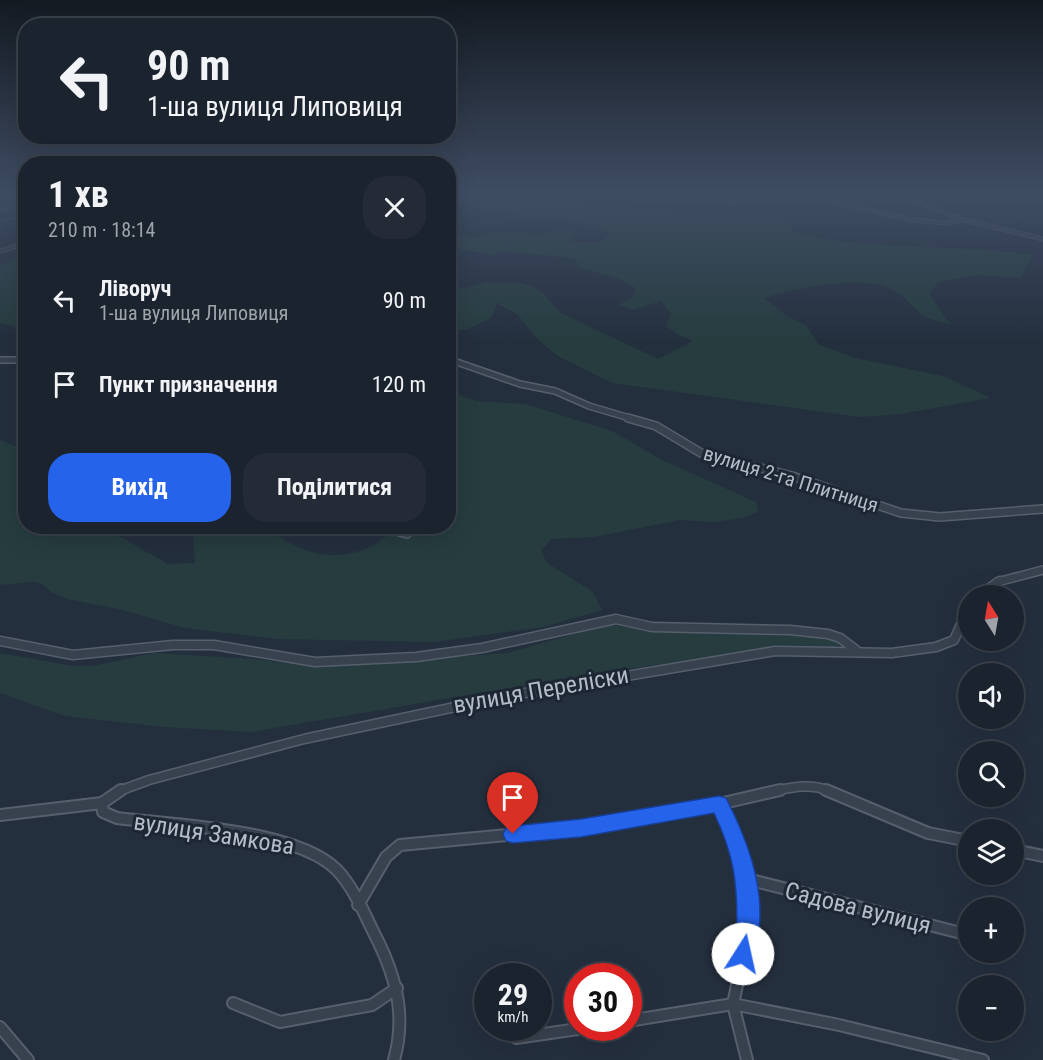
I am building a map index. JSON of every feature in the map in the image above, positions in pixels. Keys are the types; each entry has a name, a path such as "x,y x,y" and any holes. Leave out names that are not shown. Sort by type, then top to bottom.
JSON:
{"street":[{"path":"0,251 18,245"},
{"path":"0,360 18,360"},
{"name":"вулиця 2-га Плитниця","path":"456,362 520,384 555,391 589,406 656,426 701,453 813,482 901,513 940,517 1043,509"},
{"path":"987,585 1043,570"},
{"path":"0,641 74,655 173,645 214,645 315,662 416,657 471,649 616,619 652,627 790,630 828,634 840,638 856,650"},
{"name":"вулиця Переліски","path":"102,803 110,795 132,786 224,760 372,722 451,705 777,651 892,652 935,649 954,640 958,631"},
{"path":"358,904 386,857 400,845 581,828 719,804 798,786 819,787 928,832 958,839"},
{"path":"0,815 102,803"},
{"name":"вулиця Замкова","path":"102,803 103,812 117,818 280,839 307,849 337,868 390,966 397,988 402,1012 394,1060"},
{"path":"719,804 736,838 747,879 748,933 734,1004 747,1060"},
{"path":"1024,852 1043,856"},
{"name":"Садова вулиця","path":"747,879 958,932"},
{"path":"233,1003 280,1022 372,1005 397,988"},
{"path":"642,1019 734,1004 839,1025 983,1060"},
{"path":"0,1027 28,1060"}],"green space":[{"path":"456,242 859,242 1033,254 1020,278 978,275 938,282 929,294 951,325 924,316 890,288 871,284 824,285 764,298 787,316 806,325 818,344 855,358 943,376 991,398 901,414 860,417 612,383 558,356 536,338 518,315 497,303 491,318 468,329 456,331 456,290 487,282 523,283 540,290 561,313 658,359 693,341 678,335 666,326 671,314 661,301 633,310 618,305 632,298 636,288 617,278 579,268 575,258 502,252 495,255 456,249"},
{"path":"18,258 18,327 0,323 0,266"},
{"path":"456,389 460,395 476,401 525,404 612,431 662,460 756,502 758,512 743,518 714,522 680,520 594,537 551,539 541,551 547,563 592,591 602,610 543,627 434,642 278,639 185,628 123,610 67,599 53,593 42,584 33,582 0,585 0,440 18,447 18,534 115,534 168,564 195,563 193,534 275,534 291,544 309,551 336,555 362,550 388,534 456,534"},
{"path":"613,623 657,631 825,635 842,642 836,648 785,648 603,672 251,732 164,727 65,716 0,693 0,653 73,666 93,666 154,653 254,659 319,667 507,653"}],"route":[{"path":"513,834 581,828 719,804 736,838 747,879 748,933 743,954"}]}
